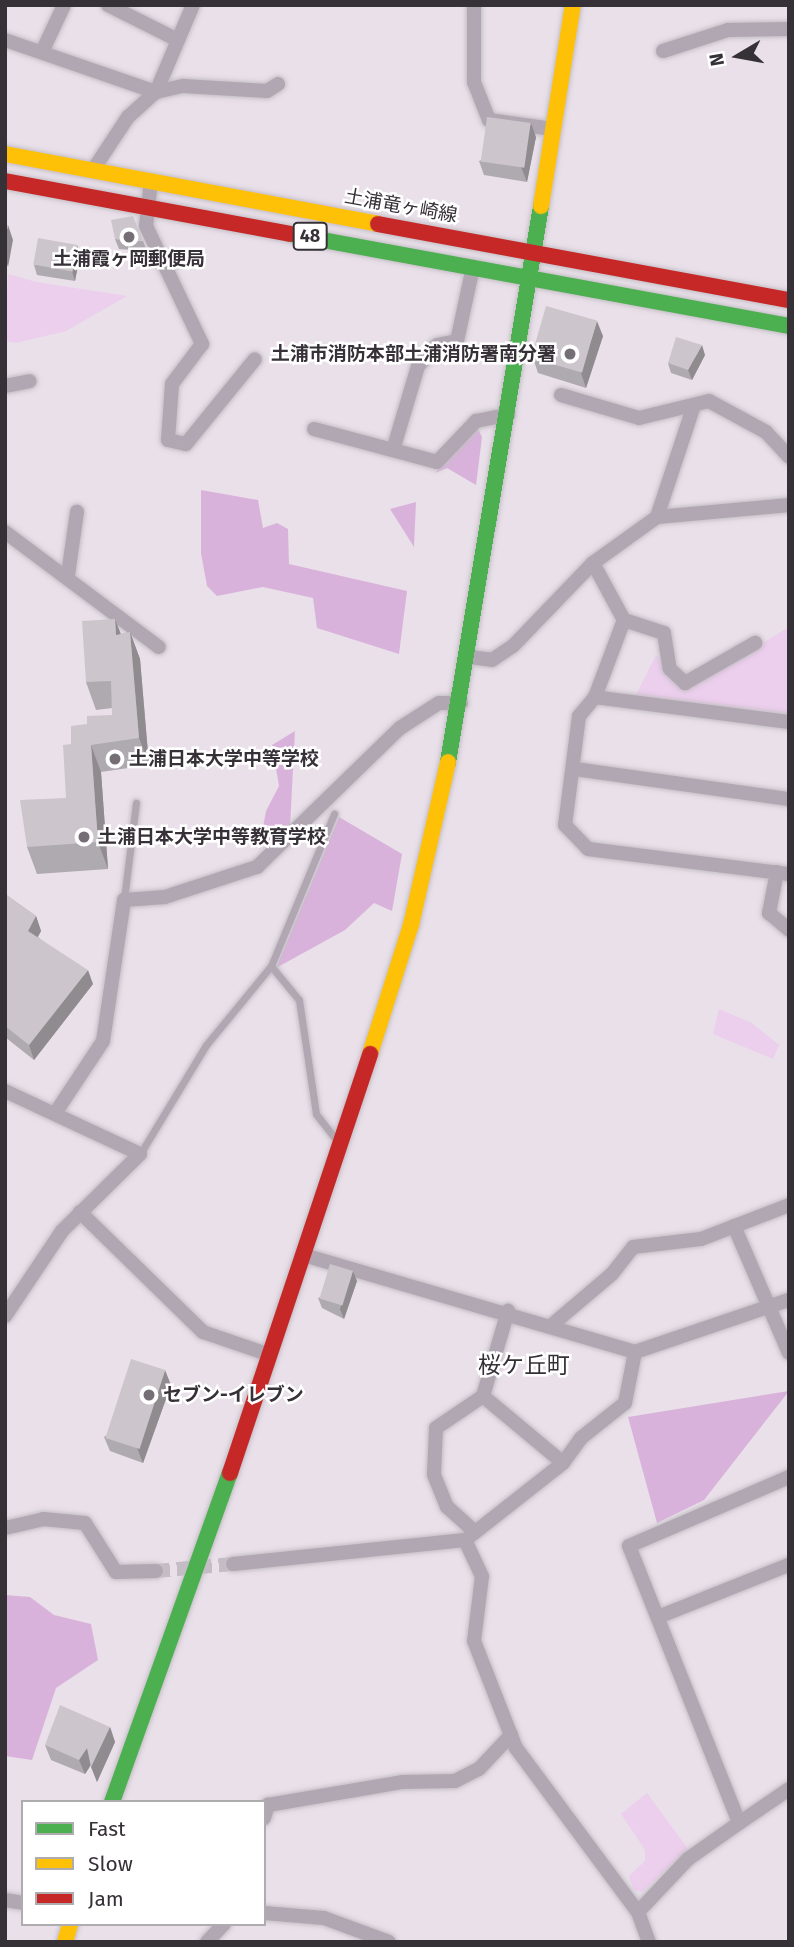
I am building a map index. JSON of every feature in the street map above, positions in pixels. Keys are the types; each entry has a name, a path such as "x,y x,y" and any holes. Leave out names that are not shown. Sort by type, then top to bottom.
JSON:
{"street":[{"path":"42,52 64,5"},
{"path":"107,5 178,40"},
{"path":"93,170 128,117 156,92 193,5"},
{"path":"474,5 474,82 489,120 552,129"},
{"path":"113,1800 307,1256 411,925 461,703 536,252 552,129 573,5"},
{"path":"663,51 727,30 789,29"},
{"path":"5,40 156,92 183,86 267,91 278,84"},
{"name":"土浦竜ヶ崎線","path":"5,154 789,300"},
{"name":"48","path":"5,181 531,276 789,326"},
{"path":"151,181 146,226 202,344 172,384 168,440 187,444 255,359"},
{"path":"393,450 418,366 437,345 457,341 473,267"},
{"path":"5,386 30,381"},
{"path":"561,395 639,418 709,401 766,432 789,457"},
{"path":"657,517 694,405"},
{"path":"314,429 437,462 476,421 508,415"},
{"path":"469,657 492,660 513,646 593,563 657,517 789,505"},
{"path":"68,575 77,512"},
{"path":"5,532 68,575 159,647"},
{"path":"593,563 624,620 663,633 670,669 685,683 755,643"},
{"path":"624,620 595,697 579,716 575,769 565,825 588,849 783,873 769,913 789,930"},
{"path":"595,697 789,722"},
{"path":"56,1112 103,1041 124,900 165,897 257,867 400,728 439,703 461,703"},
{"path":"575,769 789,799"},
{"path":"5,1091 56,1112 140,1154 80,1212 5,1316"},
{"path":"553,1324 633,1247 701,1239 789,1205"},
{"path":"80,1212 203,1332 270,1355"},
{"path":"734,1226 789,1353"},
{"path":"307,1256 553,1324 635,1352 789,1300"},
{"path":"508,1311 484,1396 436,1428 434,1474 447,1507 470,1536 482,1576 474,1641 511,1735 638,1912 652,1940"},
{"path":"233,1564 470,1536 563,1463 580,1438 625,1403 635,1352"},
{"path":"484,1396 563,1463"},
{"path":"739,1823 629,1546 789,1476"},
{"path":"5,1528 43,1519 85,1523 116,1572 156,1571"},
{"path":"658,1617 789,1565"},
{"path":"266,1812 268,1805 403,1782 455,1781 479,1769 511,1735"},
{"path":"638,1912 688,1859 789,1788"},
{"path":"266,1913 324,1918 389,1942"},
{"path":"207,1942 222,1926"}],"lane":[{"path":"124,900 136,803"},
{"path":"140,1154 206,1045 271,966 334,814"},
{"path":"271,966 299,1000 320,1126 343,1147"}],"shaded area":[{"path":"8,274 36,282 127,296 66,331 16,343 5,341"},
{"path":"477,427 482,437 476,485 447,468 435,473"},
{"path":"201,490 258,500 263,528 277,523 288,529 289,564 407,591 399,654 317,628 313,598 263,587 217,596 207,586 201,553"},
{"path":"416,502 414,547 390,509"},
{"path":"789,627 789,714 636,695 656,655 687,689"},
{"path":"295,731 290,827 259,849 266,811 279,786 272,745"},
{"path":"339,817 402,854 392,911 374,903 345,930 276,968"},
{"path":"719,1009 752,1023 779,1045 773,1059 713,1034"},
{"path":"789,1391 704,1500 657,1523 628,1417"},
{"path":"5,1595 30,1597 54,1615 91,1624 98,1660 56,1688 32,1760 5,1756"},
{"path":"647,1793 688,1849 642,1892 634,1890 629,1876 645,1861 645,1850 621,1814"}],"building":[{"path":"487,117 531,123 524,168 481,162"},
{"path":"133,216 143,241 115,239 111,220"},
{"path":"38,238 77,245 73,272 33,265"},
{"name":"土浦市消防本部土浦消防署南分署","path":"546,306 597,321 582,373 531,358"},
{"path":"676,337 702,345 688,370 668,363"},
{"path":"115,619 116,635 130,632 139,738 91,745 98,842 27,847 20,800 66,798 63,745 71,744 71,726 87,724 87,716 112,715 111,681 86,682 82,621"},
{"path":"5,894 36,916 28,931 88,970 29,1045 5,1026"},
{"path":"330,1264 353,1271 342,1305 319,1298"},
{"path":"131,1359 165,1370 140,1449 105,1438"},
{"path":"60,1705 110,1727 91,1767 87,1748 79,1760 45,1745"}],"tunnel":[{"path":"156,1571 233,1564"}],"traffic: fast":[{"path":"448,762 541,206"},
{"path":"290,234 789,326"},
{"path":"113,1800 230,1473"}],"traffic: slow":[{"path":"541,206 573,5"},
{"path":"5,154 378,224"},
{"path":"370,1054 411,925 448,762"},
{"path":"65,1942 69,1926"}],"traffic: jam":[{"path":"5,181 290,234"},
{"path":"378,224 789,300"},
{"path":"230,1473 370,1054"}],"place":[{"name":"土浦霞ヶ岡郵便局","path":"129,237"},
{"name":"土浦市消防本部土浦消防署南分署","path":"570,354"},
{"name":"土浦日本大学中等学校","path":"115,759"},
{"name":"土浦日本大学中等教育学校","path":"84,837"},
{"name":"セブン-イレブン","path":"149,1395"}],"district":[{"name":"桜ケ丘町","path":"524,1365"}]}
